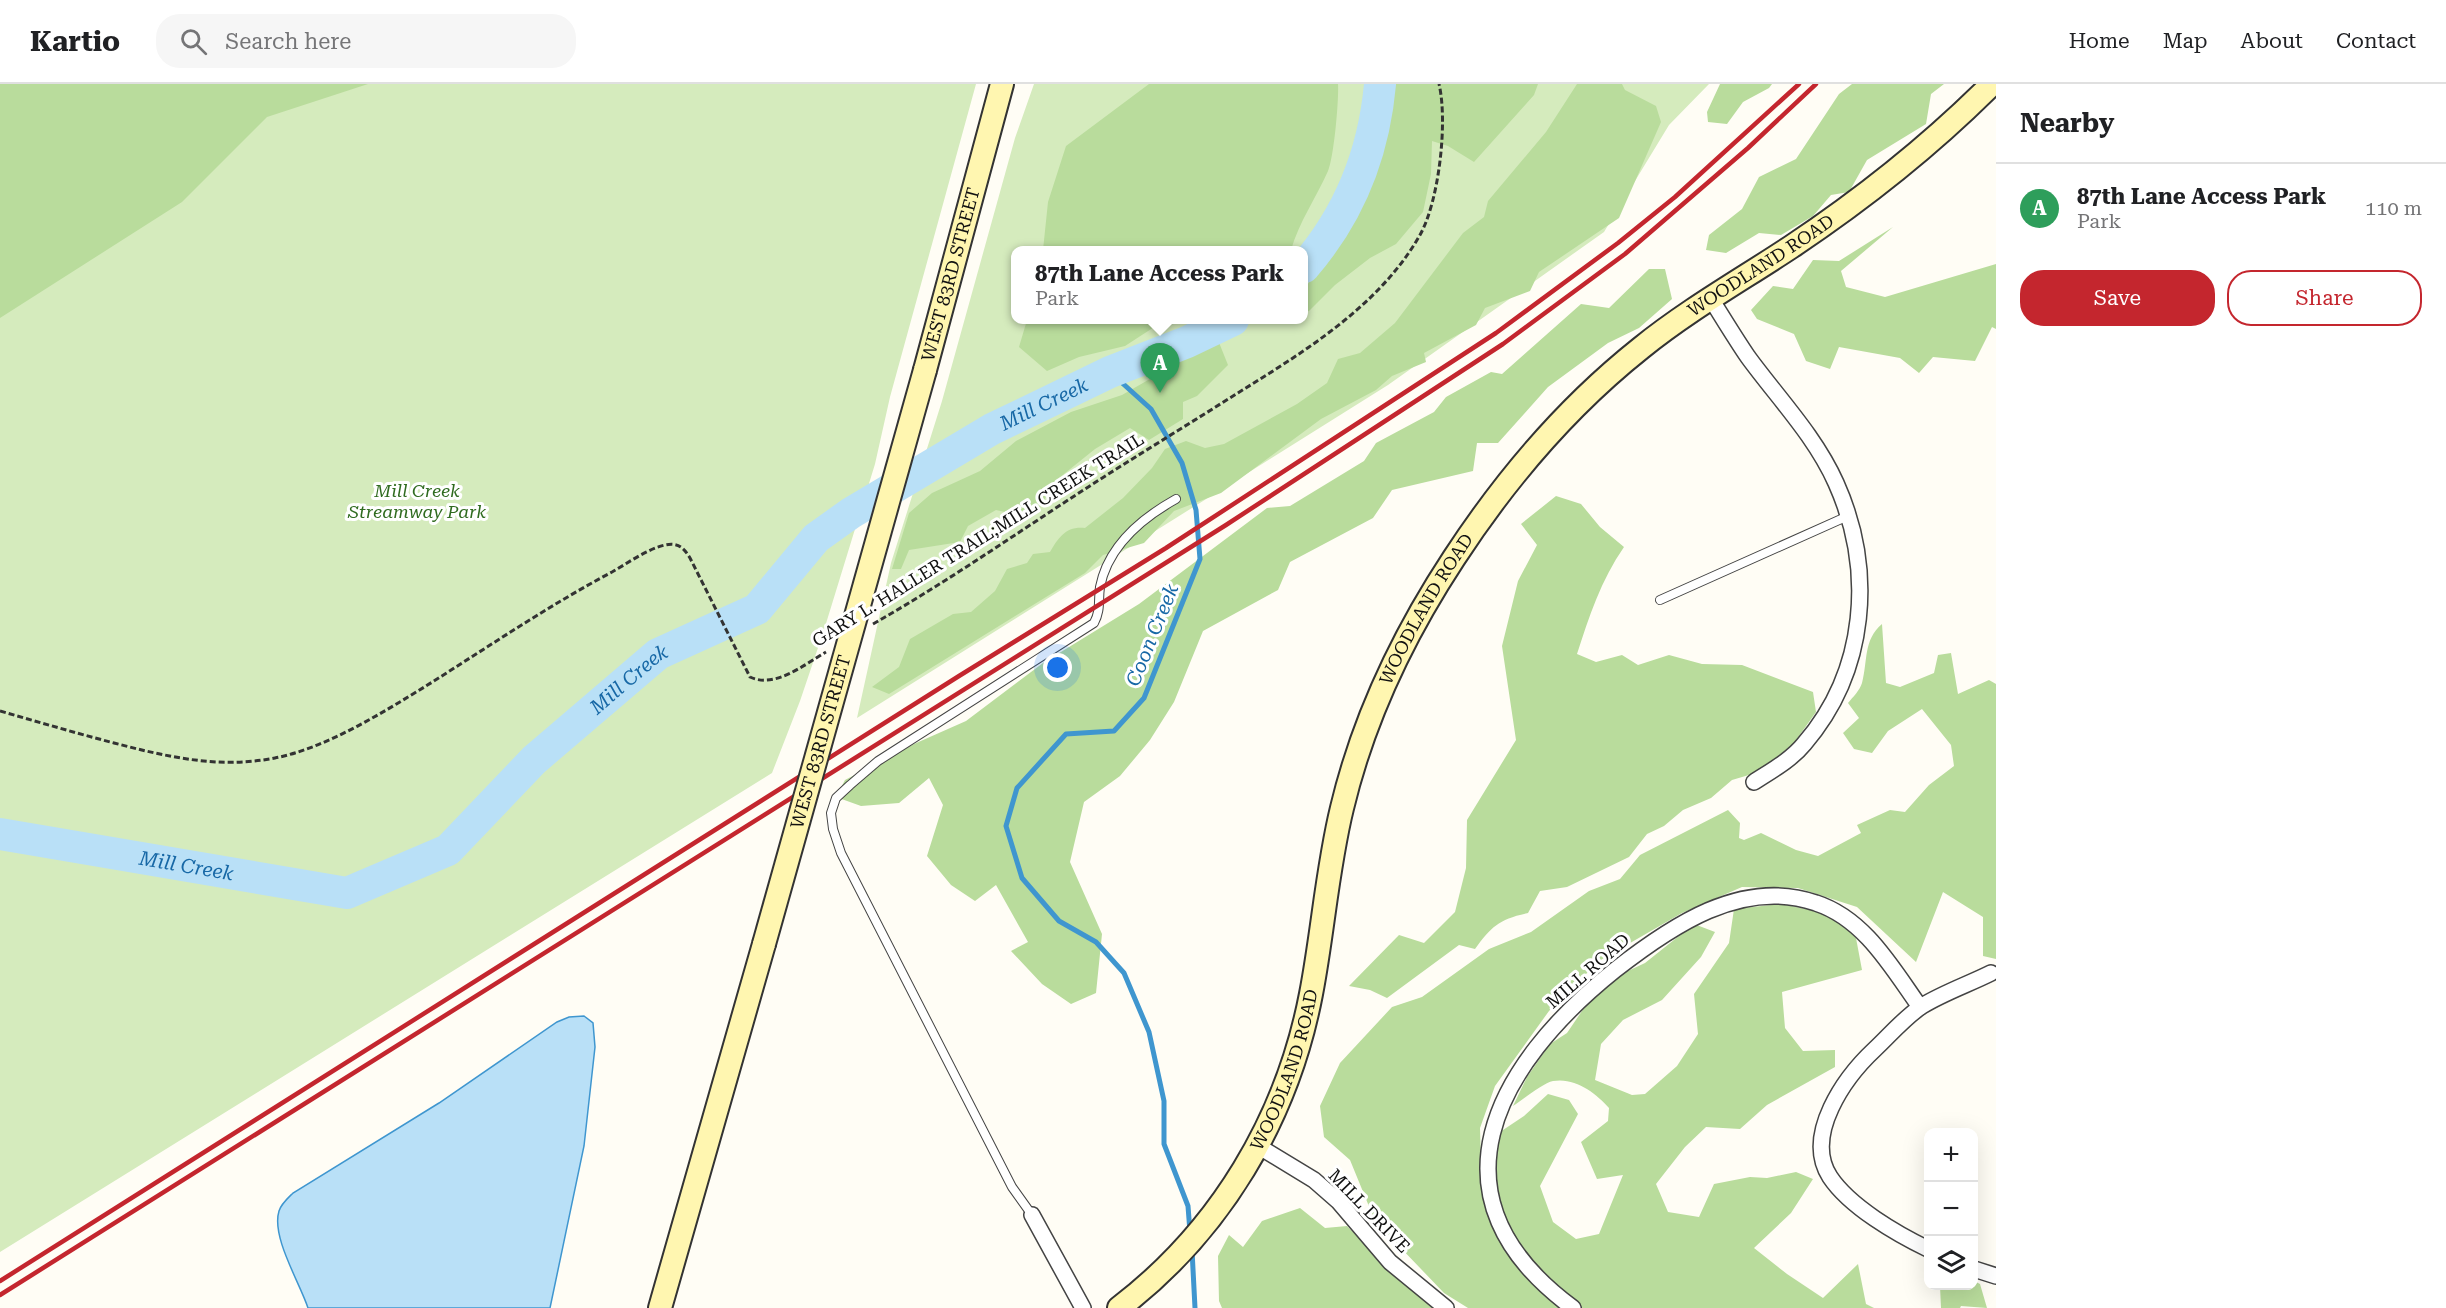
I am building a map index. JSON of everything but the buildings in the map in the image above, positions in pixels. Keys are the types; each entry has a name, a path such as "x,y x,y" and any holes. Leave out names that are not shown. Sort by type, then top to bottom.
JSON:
{"main road":[{"name":"WEST 83RD STREET","path":"660,1308 925,370 1002,84"},
{"name":"WOODLAND ROAD","path":"1119,1308 1150,1283 1196,1236 1236,1184 1258,1146 1281,1097 1301,1038 1311,995 1334,844 1348,786 1380,696 1413,627 1468,538 1542,443 1580,403 1626,361 1711,299 1851,205 1922,149 1992,84"}],"street":[{"path":"1711,299 1748,357 1806,432 1836,483 1848,516 1858,559 1861,593 1859,625 1852,657 1841,687 1822,721 1803,745 1776,768 1754,782"},
{"name":"MILL ROAD","path":"1573,1308 1538,1277 1509,1240 1496,1212 1491,1193 1488,1153 1494,1122 1508,1089 1532,1052 1553,1026 1591,990 1640,950 1708,910 1737,900 1792,897 1816,903 1844,915 1873,942 1920,1007"},
{"path":"1924,1247 1906,1238 1860,1208 1830,1177 1823,1161 1822,1140 1836,1098 1857,1066 1920,1007 1991,973"},
{"name":"MILL DRIVE","path":"1258,1146 1314,1180 1330,1194 1390,1262 1446,1308"},
{"path":"1032,1215 1083,1308"},
{"path":"1978,1270 1996,1276"}],"lane":[{"path":"1032,1215 1012,1187 841,853 833,829 831,813 836,798 878,760 1094,623 1100,612 1100,589 1107,564 1120,544 1142,519 1176,499"},
{"path":"1660,600 1848,516"}],"path":[{"name":"GARY L. HALLER TRAIL;MILL CREEK TRAIL","path":"866,629 1283,365 1359,309 1409,252 1421,234 1436,194 1443,105 1439,84"},
{"name":"GARY L. HALLER TRAIL;MILL CREEK TRAIL","path":"0,711 176,759 215,763 277,758 308,748 356,726 599,579 651,551 665,545 677,544 684,548 690,558 750,677 768,681 789,673 827,651"}],"green space":[{"name":"Mill Creek Streamway Park","path":"0,84 976,84 890,397 875,464 824,630 772,773 0,1252"},
{"path":"0,84 368,84 267,117 182,202 0,318"},
{"path":"1034,84 1709,84 1669,125 1604,232 1388,385 857,718 891,563 942,401 1015,138"},
{"path":"1149,84 1338,84 1336,128 1330,164 1292,246 1043,246 1048,202 1066,146"},
{"path":"1390,84 1538,84 1534,95 1474,162 1448,146 1432,141 1431,174 1423,212 1396,244 1370,258 1335,285 1308,311 1308,284 1345,222 1374,152 1388,110"},
{"path":"1577,84 1622,84 1625,90 1656,106 1661,122 1619,218 1539,272 1530,291 1485,308 1476,325 1424,353 1426,362 1392,376 1376,390 1321,419 1221,493 1174,511 1144,543 1103,555 1085,573 889,694 872,687 899,667 910,639 953,614 971,612 995,591 1007,569 1027,563 1033,554 1050,552 1060,537 1068,531 1085,528 1123,498 1152,468 1165,449 1186,441 1205,448 1224,444 1297,404 1327,383 1338,359 1360,353 1395,323 1463,233 1484,217 1488,201 1546,132"},
{"path":"1720,84 1772,84 1769,88 1743,102 1727,124 1708,122 1707,112"},
{"path":"1852,84 1944,84 1931,94 1926,124 1867,160 1849,192 1831,195 1813,216 1781,235 1759,233 1726,253 1706,250 1709,235 1742,209 1759,177 1796,159 1839,94"},
{"path":"1893,227 1841,271 1846,287 1885,297 1996,264 1996,329 1992,327 1975,361 1933,357 1919,373 1900,358 1839,347 1830,369 1806,361 1794,334 1757,319 1751,310 1773,286 1793,289 1813,260 1839,261"},
{"path":"1649,269 1665,269 1672,299 1639,328 1608,343 1548,387 1498,443 1477,443 1473,471 1392,490 1373,518 1290,562 1278,590 1203,631 1174,702 1150,740 1120,776 1084,802 1070,862 1102,934 1096,993 1071,1004 1042,984 1011,951 1028,942 996,885 975,901 951,885 927,856 943,805 929,778 899,803 861,806 836,797 845,780 914,744 966,721 1043,663 1139,604 1267,508 1290,506 1364,461 1376,443 1434,412 1446,397 1491,372 1502,374 1581,304 1609,308"},
{"path":"1026,324 1159,324 1125,346 1079,357 1047,371 1019,347"},
{"path":"1218,340 1228,365 1197,396 1183,402 1183,419 1149,440 1130,428 1095,449 1054,482 1039,509 1027,517 996,510 968,526 960,542 909,550 901,569 892,569 909,513 932,493 980,471 1016,441 1071,412 1122,395"},
{"path":"1556,496 1581,504 1600,527 1624,547 1602,586 1577,654 1596,662 1622,655 1638,665 1669,655 1702,664 1742,665 1813,692 1816,712 1794,743 1759,772 1732,780 1711,798 1683,810 1664,826 1647,834 1629,857 1567,887 1540,891 1528,913 1510,918 1497,925 1475,949 1459,945 1387,998 1370,990 1349,986 1399,935 1424,943 1455,912 1466,868 1467,820 1516,740 1502,646 1518,581 1537,545 1521,524"},
{"path":"1882,624 1886,683 1900,687 1934,673 1938,655 1951,653 1958,694 1989,680 1996,684 1996,959 1983,956 1983,917 1943,892 1916,962 1857,907 1798,888 1742,887 1682,913 1599,961 1549,1011 1495,1086 1480,1128 1482,1193 1506,1249 1564,1308 1468,1308 1444,1293 1375,1221 1350,1160 1324,1137 1320,1106 1340,1063 1392,1007 1422,997 1489,949 1531,932 1589,891 1620,879 1640,855 1728,810 1740,823 1739,838 1744,840 1761,833 1796,850 1818,856 1861,833 1857,825 1890,810 1905,812 1929,785 1954,766 1951,745 1922,709 1888,731 1872,753 1854,749 1843,733 1859,718 1848,703 1861,686 1869,644"},
{"path":"1781,904 1835,915 1856,938 1862,970 1782,992 1785,1028 1803,1051 1835,1050 1835,1067 1767,1105 1740,1129 1706,1127 1685,1147 1656,1184 1668,1212 1699,1217 1714,1184 1796,1172 1813,1179 1791,1213 1754,1248 1823,1298 1858,1264 1866,1304 1874,1308 1582,1308 1559,1290 1531,1262 1509,1229 1498,1195 1497,1134 1524,1116 1548,1094 1569,1100 1578,1114 1540,1186 1553,1222 1576,1239 1599,1234 1623,1175 1597,1179 1581,1142 1608,1121 1609,1108 1584,1087 1561,1080 1544,1085 1513,1106 1527,1077 1550,1044 1567,1033 1586,1005 1613,978 1645,963 1694,924 1715,932 1701,957 1662,1000 1623,1020 1601,1044 1595,1080 1632,1095 1645,1094 1677,1066 1698,1034 1694,994 1729,943 1734,909"},
{"path":"1300,1208 1325,1228 1347,1226 1400,1279 1440,1308 1222,1308 1219,1301 1218,1256 1229,1235 1243,1247 1262,1221"},
{"path":"1978,1283 1987,1308 1961,1306 1960,1308 1941,1308 1940,1290 1978,1290"}],"water":[{"path":"584,1016 593,1023 595,1047 584,1146 550,1308 308,1308 279,1234 279,1211 287,1199 293,1193 439,1103 557,1022 569,1017"}],"waterway":[{"name":"Mill Creek","path":"1308,262 1334,226 1357,182 1372,134 1380,84"},
{"name":"Mill Creek","path":"0,834 347,893 448,850 534,760 658,654 757,609 816,538 851,513 992,429 1110,372 1187,342 1225,324"},
{"name":"Coon Creek","path":"1110,372 1151,409 1182,463 1196,510 1200,559 1144,698 1114,731 1066,734 1017,788 1006,826 1022,878 1059,921 1096,942 1124,973 1149,1032 1164,1101 1164,1144 1188,1206 1190,1232"},
{"name":"Coon Creek","path":"1192,1250 1195,1308"}],"railway":[{"path":"0,1281 959,676 1166,548 1496,333 1618,243 1675,197 1799,84"},
{"path":"0,1295 1226,525 1503,344 1625,254 1748,148 1816,84"}],"place":[{"name":"87th Lane Access Park","path":"1160,393"}]}
